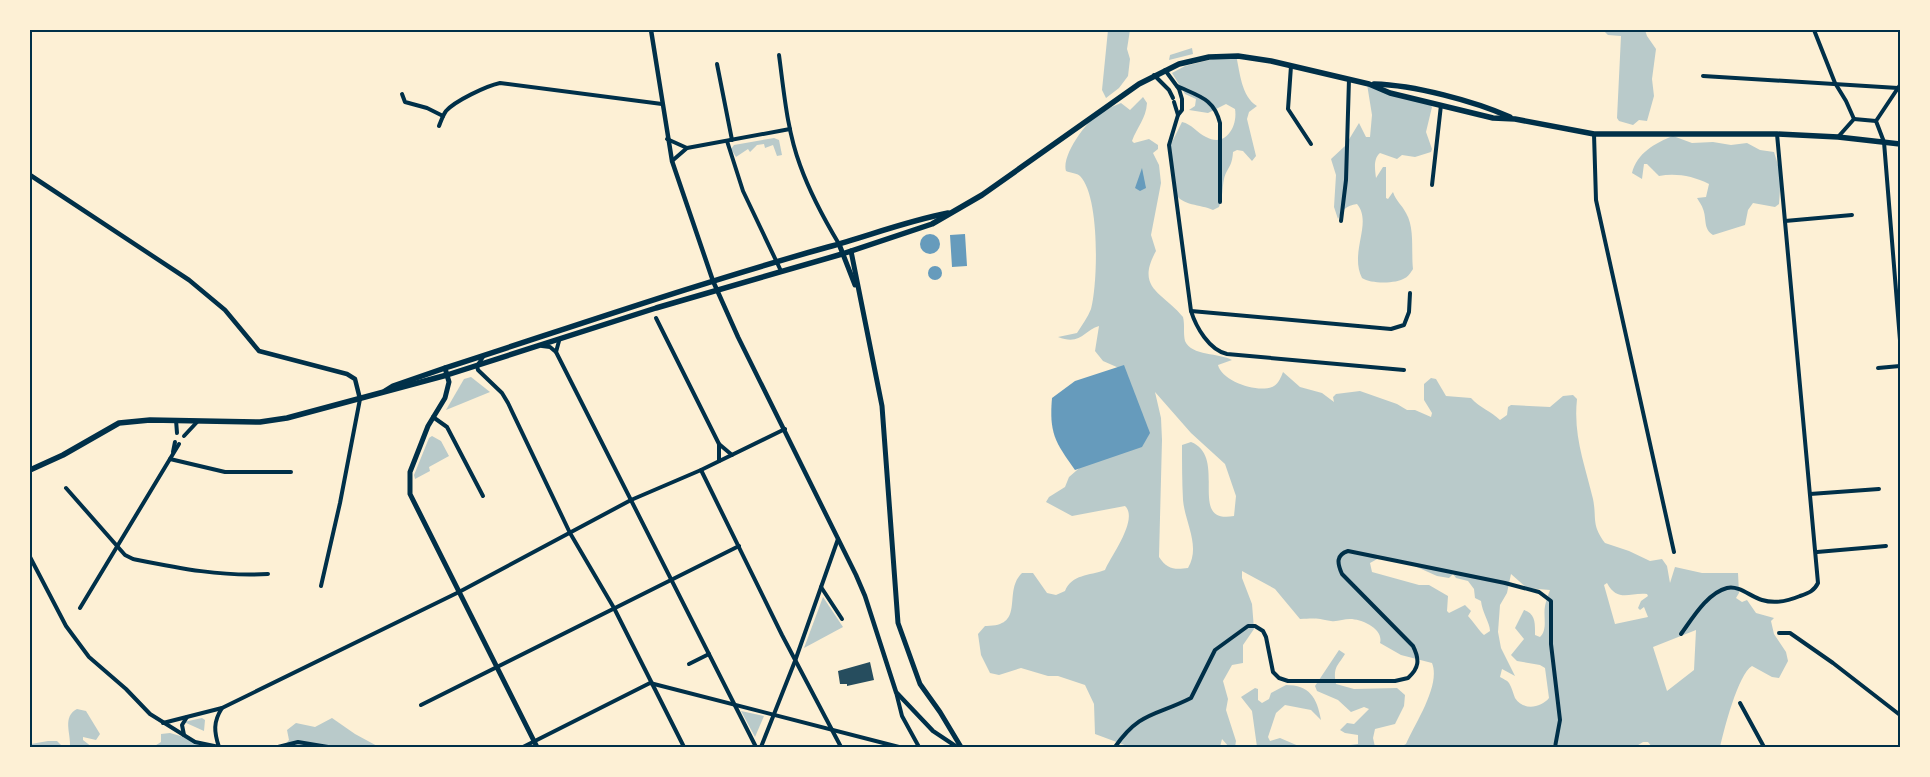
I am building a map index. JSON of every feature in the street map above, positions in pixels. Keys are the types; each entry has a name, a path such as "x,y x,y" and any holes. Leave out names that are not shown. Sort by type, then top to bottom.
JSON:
{"main road":[{"path":"30,470 63,455 119,423 176,420 260,422 287,418 448,376 656,308 718,292 932,224 982,195 1098,112 1154,75 1192,60 1226,56 1254,58 1369,84 1390,93 1493,118 1516,119 1594,134 1777,134 1838,137 1900,144"},
{"path":"1369,84 1392,84 1463,101 1516,119"},
{"path":"385,391 393,386 445,368 776,260 839,244 907,222 950,213"},
{"path":"839,244 859,297"},
{"path":"851,251 882,406 898,623 920,684 940,712 959,747"},
{"path":"445,368 449,382 445,398 433,417 410,472 410,494 536,744"}],"street":[{"path":"651,30 672,161 713,281 865,596 902,716 919,747"},
{"path":"1814,30 1835,83 1854,119"},
{"path":"779,55 790,129 800,165 821,213 839,244"},
{"path":"717,64 729,141 743,191 781,271"},
{"path":"1291,66 1288,109 1311,144"},
{"path":"1165,70 1177,86 1182,99 1182,110 1178,115 1169,145 1191,311 1200,331 1213,347 1227,354 1404,370"},
{"path":"1154,75 1169,90 1178,115"},
{"path":"1703,76 1899,87 1876,122"},
{"path":"1342,221 1346,180 1348,79"},
{"path":"439,126 443,116 452,106 491,85 500,83 662,104"},
{"path":"1177,86 1213,104 1217,112 1220,123 1220,202"},
{"path":"402,94 405,102 427,108 443,116"},
{"path":"1432,185 1441,105"},
{"path":"1854,119 1876,122"},
{"path":"1838,137 1854,119"},
{"path":"1876,122 1884,142 1900,340"},
{"path":"672,161 687,148 790,129"},
{"path":"1594,134 1596,200 1674,552"},
{"path":"1680,634 1702,606 1719,591 1734,588 1762,600 1781,602 1811,592 1818,583 1817,552 1777,134"},
{"path":"667,139 687,148"},
{"path":"30,175 189,280 225,310 259,351 347,374 354,379 360,399 340,503 321,586"},
{"path":"1785,221 1852,216"},
{"path":"1191,311 1391,329 1404,325 1407,319 1410,293"},
{"path":"656,318 720,444 732,455"},
{"path":"556,352 559,341"},
{"path":"542,346 550,347 556,352 756,747"},
{"path":"483,356 477,366 481,374 505,398 570,533 614,608 650,683 684,747"},
{"path":"1878,368 1900,366"},
{"path":"433,417 447,427 483,496"},
{"path":"176,420 178,433"},
{"path":"184,436 198,421"},
{"path":"163,723 222,708 459,592 631,500 701,470 785,429"},
{"path":"80,608 119,546 173,454 177,443"},
{"path":"719,461 720,444"},
{"path":"170,459 226,472 292,472"},
{"path":"701,470 795,660 841,747"},
{"path":"66,488 125,555 133,559 172,567 232,575 268,574"},
{"path":"1810,494 1879,489"},
{"path":"760,747 795,660 838,539"},
{"path":"421,705 739,546"},
{"path":"1817,552 1886,546"},
{"path":"1116,747 1128,729 1138,720 1191,698 1215,650 1248,626 1263,630 1273,672 1279,678 1288,681 1395,681 1408,678 1418,664 1418,656 1413,646 1342,574 1338,566 1338,558 1342,553 1348,551 1505,583 1546,595 1551,601 1551,644 1560,720 1555,747"},
{"path":"30,557 66,626 79,645 150,714 195,742 219,747 233,747"},
{"path":"821,587 842,620"},
{"path":"1779,634 1790,633 1833,663 1900,715"},
{"path":"689,664 709,654"},
{"path":"523,747 536,744 650,683 734,703 899,747"},
{"path":"896,692 933,731 959,747"},
{"path":"1740,703 1764,747"},
{"path":"219,747 214,732 216,719 222,708"},
{"path":"184,736 182,725 187,717"},
{"path":"278,747 298,742 328,747"}],"shaded area":[{"path":"1108,30 1130,30 1127,49 1130,59 1128,76 1119,88 1106,98 1102,90"},
{"path":"1603,30 1645,30 1656,49 1652,79 1654,96 1647,121 1639,120 1633,125 1619,121 1617,118 1621,36 1608,35"},
{"path":"1192,48 1193,54 1169,60 1170,55"},
{"path":"1236,55 1244,90 1257,106 1249,112 1247,119 1256,156 1252,161 1243,151 1237,150 1233,152 1232,161 1225,175 1219,207 1213,210 1187,203 1175,193 1170,146 1182,122 1213,140 1224,138 1232,129 1235,109 1226,104 1208,113 1189,110 1195,106 1196,99 1185,94 1172,73 1185,66"},
{"path":"1367,84 1429,103 1432,107 1426,132 1432,149 1431,152 1415,157 1402,155 1397,159 1380,153 1375,161 1376,178 1383,167 1386,167 1386,198 1388,199 1393,192 1409,219 1412,233 1413,269 1401,280 1390,282 1377,282 1362,278 1358,258 1363,220 1357,204 1345,208 1338,219 1334,207 1336,175 1331,159 1345,146 1359,123 1366,137 1370,137 1372,115"},
{"path":"1143,97 1147,103 1146,109 1132,141 1134,143 1149,139 1158,145 1158,149 1153,153 1159,165 1161,183 1151,235 1156,251 1150,264 1150,282 1154,289 1183,317 1184,338 1188,346 1199,352 1232,360 1218,365 1226,377 1242,385 1268,388 1274,386 1280,380 1283,372 1300,387 1322,393 1334,402 1333,397 1336,394 1360,391 1397,404 1407,410 1415,410 1431,417 1432,413 1424,400 1424,384 1431,378 1436,379 1446,396 1471,398 1500,420 1507,415 1508,407 1511,405 1550,407 1563,396 1573,395 1577,399 1576,413 1580,450 1593,499 1596,526 1605,543 1650,561 1662,559 1667,566 1670,583 1675,567 1702,573 1738,573 1739,593 1736,598 1742,602 1747,600 1756,613 1774,618 1771,621 1774,634 1786,652 1788,661 1779,678 1772,677 1752,666 1747,671 1732,703 1720,747 1652,747 1648,742 1643,742 1635,747 1554,747 1554,744 1549,747 1400,747 1406,744 1426,704 1433,682 1434,672 1432,663 1401,655 1380,643 1379,633 1375,629 1355,619 1333,621 1316,618 1300,619 1275,589 1242,571 1242,578 1252,604 1254,629 1243,645 1243,663 1232,665 1223,681 1228,699 1226,710 1236,741 1235,747 1229,747 1222,739 1220,747 1130,747 1095,734 1094,704 1085,685 1058,676 1048,676 1021,668 999,675 990,673 981,655 978,634 985,626 998,625 1006,621 1012,607 1016,581 1022,573 1033,573 1047,593 1056,595 1065,591 1068,585 1077,578 1105,570 1129,520 1125,506 1072,516 1046,502 1049,497 1065,487 1069,477 1091,458 1119,368 1103,361 1095,351 1099,326 1077,339 1072,340 1058,337 1077,333 1087,318 1093,297 1096,261 1094,220 1087,186 1080,176 1066,171 1066,164 1077,138 1096,115 1121,103 1130,110","holes":["1155,392 1191,433 1225,464 1236,496 1234,516 1220,516 1212,510 1209,500 1207,461 1202,450 1191,442 1182,445 1184,509 1193,543 1192,560 1188,568 1171,568 1159,557 1161,418","1379,558 1408,563 1437,576 1449,578 1453,574 1456,578 1468,581 1474,589 1475,598 1481,601 1490,631 1484,635 1482,634 1468,616 1471,611 1465,605 1449,613 1447,611 1448,596 1429,585 1419,585 1372,572 1370,563","1511,574 1527,588 1550,590 1545,606 1545,627 1542,634 1540,637 1535,635 1533,617 1524,610 1515,628 1524,639 1511,655 1517,661 1540,665 1545,668 1549,698 1537,706 1527,706 1518,702 1508,682 1500,677 1502,669 1515,676 1501,648 1498,632 1500,605 1507,593","1607,583 1611,589 1620,595 1647,594 1648,596 1641,601 1638,608 1640,610 1644,607 1648,617 1615,624 1604,585","1696,630 1694,670 1667,691 1653,647"]},
{"path":"1673,136 1692,143 1713,142 1731,145 1747,143 1760,150 1774,152 1781,175 1779,204 1775,207 1753,203 1748,210 1745,225 1713,235 1706,227 1703,208 1697,198 1706,197 1709,184 1684,176 1659,176 1647,164 1644,164 1642,179 1632,173 1642,154"},
{"path":"774,138 779,140 782,155 777,156 773,145 765,148 764,144 757,145 750,152 748,149 736,157 731,149 734,145"},
{"path":"471,377 490,392 446,410 464,379"},
{"path":"432,436 441,441 449,456 429,467 430,471 415,479 414,475 429,438"},
{"path":"823,597 843,627 804,648"},
{"path":"1339,650 1345,654 1335,670 1336,684 1354,689 1397,688 1405,695 1404,706 1395,724 1375,729 1373,738 1375,747 1336,747 1358,744 1358,735 1345,733 1340,730 1347,723 1354,724 1369,709 1364,707 1351,712 1338,700 1317,691 1315,686"},
{"path":"1286,685 1301,687 1311,694 1317,705 1321,720 1311,710 1285,705 1276,713 1268,737 1270,741 1280,738 1301,747 1257,747 1252,711 1241,697 1255,688 1258,689 1258,700 1262,703 1269,699 1271,693"},
{"path":"77,709 86,711 100,734 96,740 83,737 83,740 92,747 70,747 68,721 72,712"},
{"path":"741,711 764,716 755,737"},
{"path":"202,718 205,720 204,731 184,722"},
{"path":"332,718 355,734 379,747 283,747 289,740 287,730 296,723 315,727"},
{"path":"170,733 219,747 153,747 161,742 161,734"},
{"path":"57,741 63,747 30,747 31,744"}],"water":[{"path":"1142,168 1146,188 1140,191 1135,188"},
{"path":"930,234 937,237 940,244 937,251 930,254 923,251 920,244 923,237"},
{"path":"965,234 967,266 952,267 950,235"},
{"path":"935,266 940,268 942,273 940,278 935,280 930,278 928,273 930,268"},
{"path":"1124,365 1150,433 1142,447 1075,470 1055,437 1051,410 1052,398 1075,381"}],"building":[{"path":"870,662 874,680 847,686 847,684 840,684 838,671"}]}
